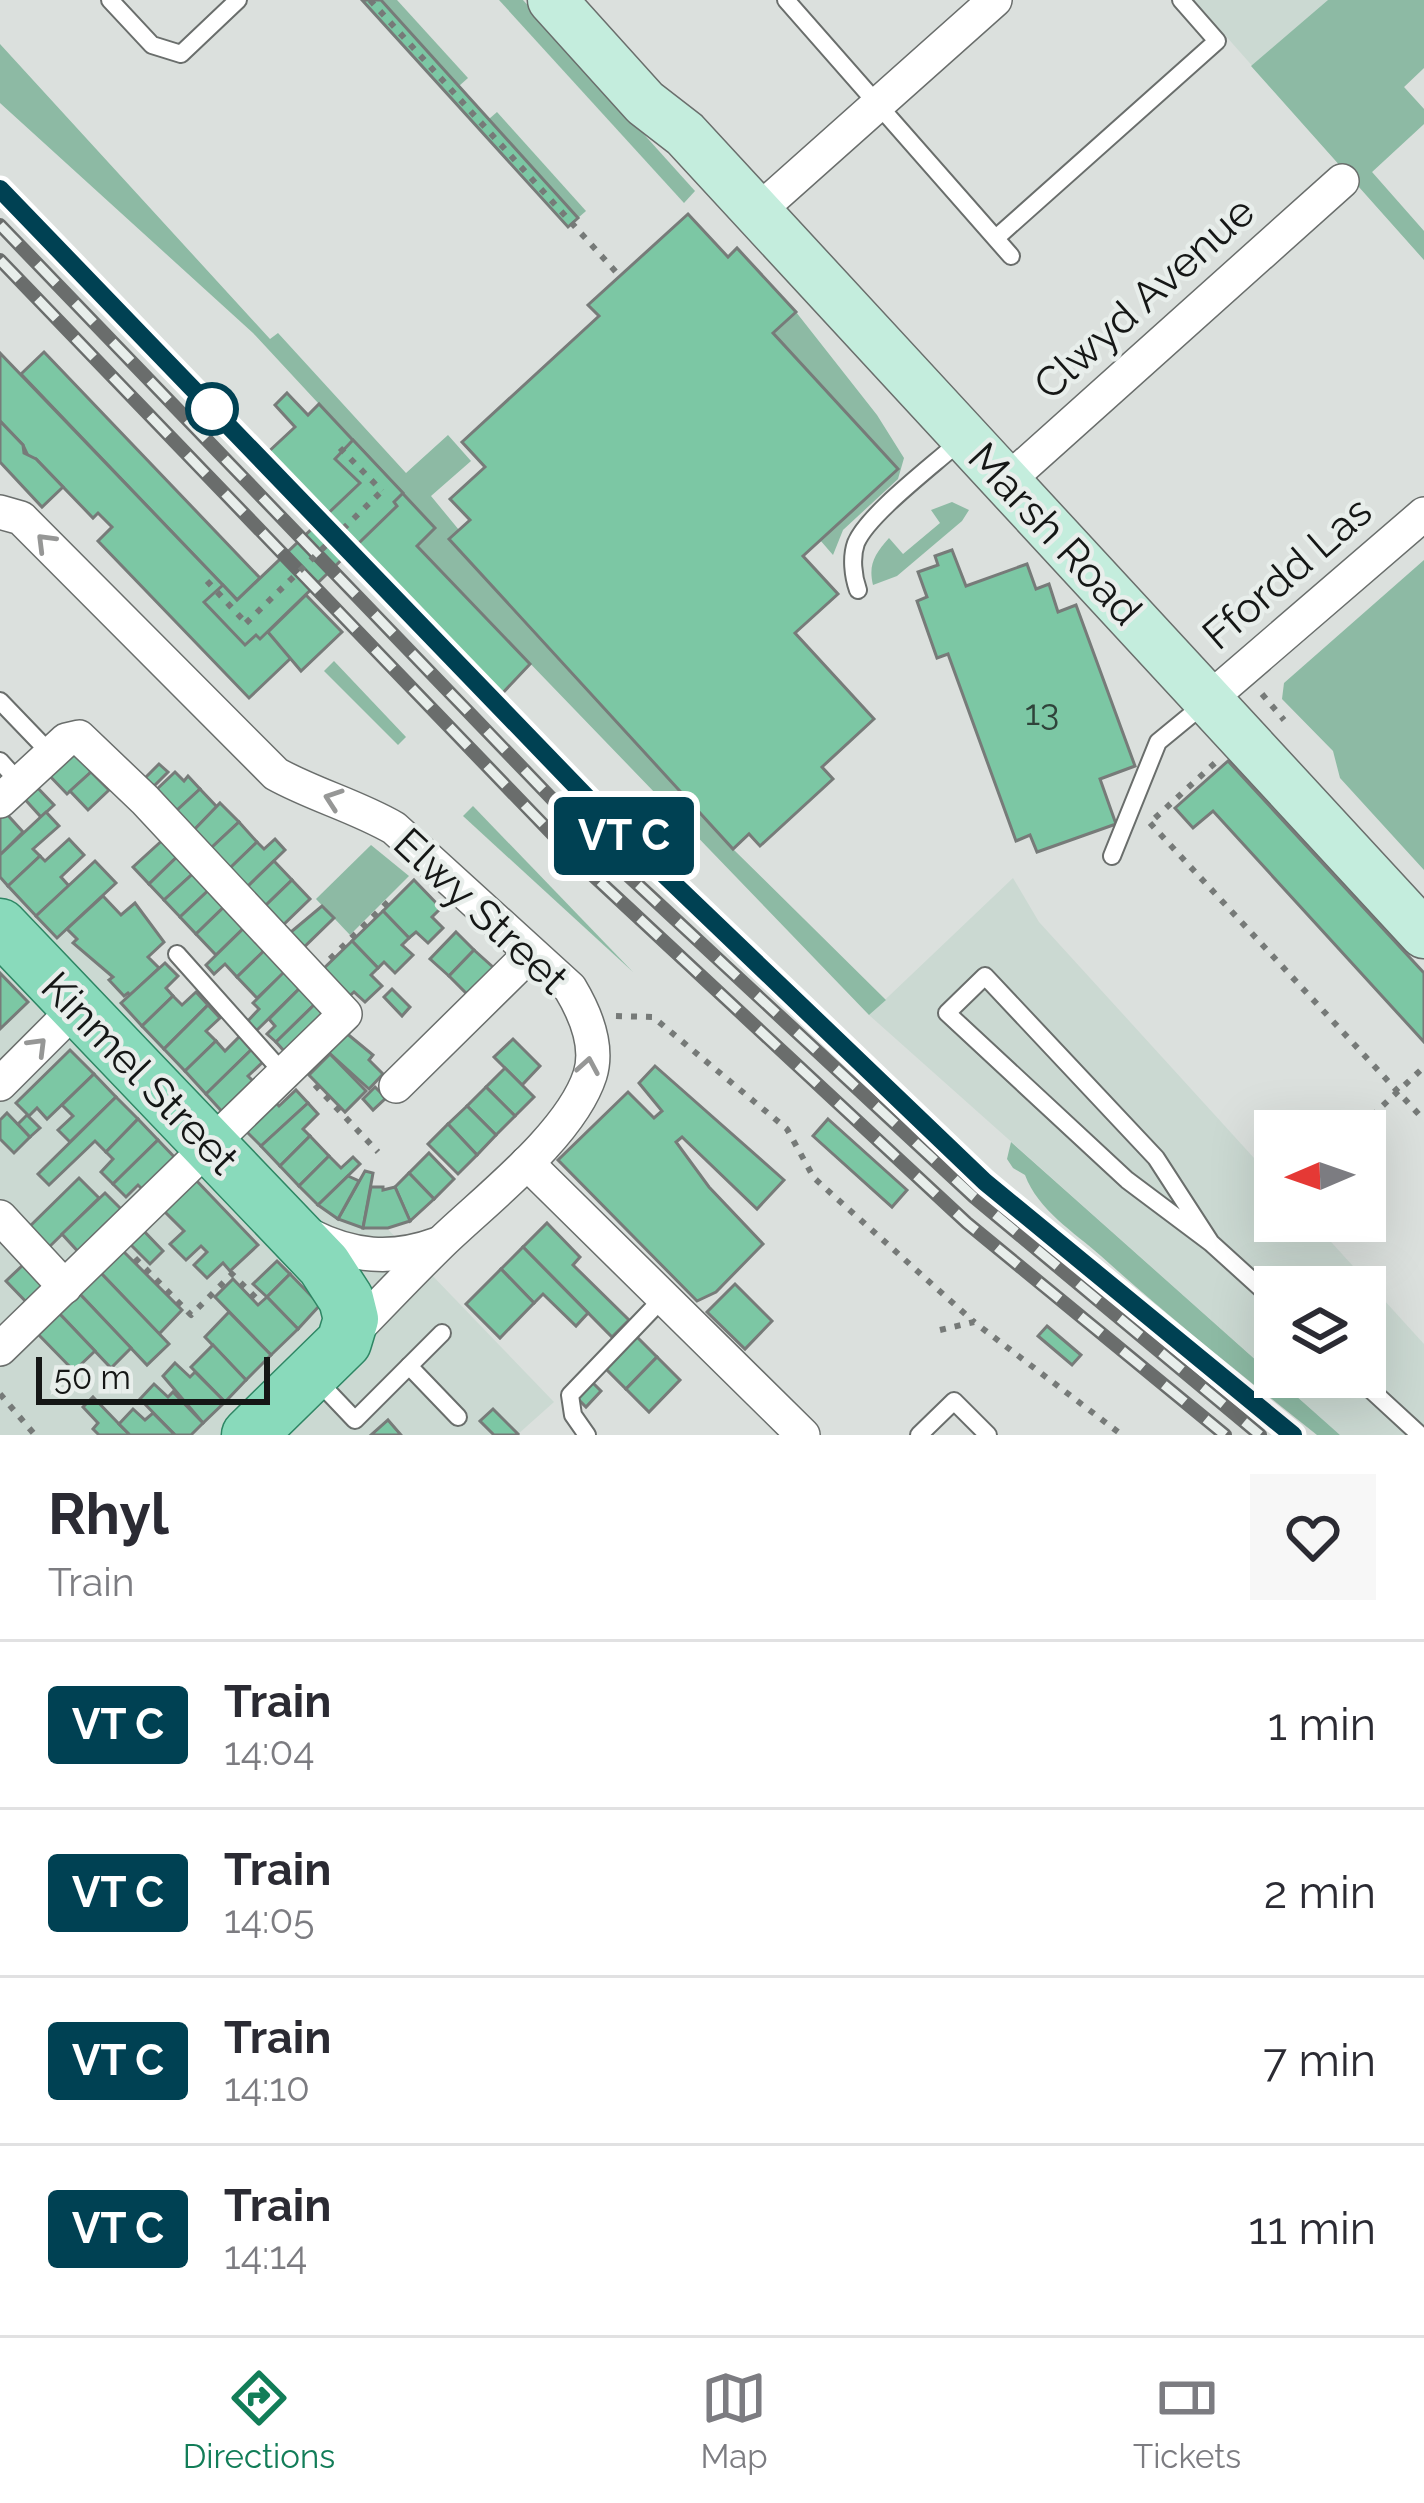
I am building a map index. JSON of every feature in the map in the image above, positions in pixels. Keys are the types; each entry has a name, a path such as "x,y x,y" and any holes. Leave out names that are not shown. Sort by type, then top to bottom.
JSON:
{"main road":[{"name":"Kinmel Street","path":"0,926 324,1265 346,1299 351,1319 328,1358"},
{"name":"Elwy Street","path":"249,1435 328,1358"}],"street":[{"path":"552,0 645,103 685,134"},
{"path":"591,0 618,29 685,134"},
{"path":"757,212 994,0"},
{"name":"Marsh Road","path":"685,134 1424,934"},
{"name":"Clwyd Avenue","path":"1006,482 1342,181"},
{"name":"Elwy Street","path":"0,512 21,518 276,774 394,828 570,988 585,1012 592,1044 591,1072 578,1100 527,1163 328,1358"},
{"name":"Ffordd Las","path":"1208,700 1424,514"},
{"path":"0,1349 345,1014 145,800 82,740 70,737 7,782"},
{"path":"396,1085 419,1045 530,954"},
{"path":"0,1084 76,1008"},
{"path":"527,1163 803,1435"},
{"path":"0,1217 65,1286"},
{"name":"Kinmel Street","path":"281,1221 332,1246 372,1256 407,1256 442,1243"}],"lane":[{"path":"110,0 152,45 181,53 238,0"},
{"path":"786,0 1012,256"},
{"path":"996,238 1217,41 1181,0"},
{"path":"858,590 853,574 856,543 872,520 965,436"},
{"path":"1112,856 1159,742 1208,700"},
{"path":"0,701 51,754"},
{"path":"176,954 290,1069"},
{"path":"1211,1243 1156,1158 985,976 946,1012 1127,1180 1254,1282"},
{"path":"587,1435 573,1415 570,1395 663,1298"},
{"path":"328,1358 355,1420 442,1334"},
{"path":"409,1366 458,1417"},
{"path":"1380,1398 1420,1435"},
{"path":"919,1435 954,1401 988,1435"}],"path":[{"path":"370,0 616,272"},
{"path":"207,581 246,623 382,491 340,448"},
{"path":"1150,822 1424,1120"},
{"path":"310,978 390,900"},
{"path":"1377,1110 1424,1067"},
{"path":"290,1069 378,1152"},
{"path":"116,1239 191,1315 232,1274 259,1301"},
{"path":"940,1330 974,1322 1122,1435"},
{"path":"0,1394 35,1435"}],"shaded area":[{"path":"1194,0 1424,0 1424,68 1404,87 1424,109 1424,124 1372,172 1424,231 1424,260"},
{"path":"0,826 554,1402 517,1435 0,1435"},
{"path":"1013,878 1039,922 1254,1158 1254,1242 1331,1242 1353,1266 1254,1266 1254,1358 869,1015"},
{"path":"1386,1302 1424,1344 1424,1435 1340,1435 1299,1398 1386,1398"}],"green space":[{"path":"381,0 397,0 468,78 459,86"},
{"path":"499,0 523,0 695,191 684,203"},
{"path":"1328,0 1424,0 1424,68 1404,87 1424,109 1424,124 1372,172 1424,231 1424,260 1251,66"},
{"path":"0,44 270,339 278,333 406,473 448,435 471,461 431,496 459,530 450,539 733,849 886,1000 869,1015 417,546 434,528 253,333 0,103"},
{"path":"497,112 586,211 578,218 489,119"},
{"path":"796,312 877,415 904,458 898,479 843,530 833,555 820,540 897,469 773,333"},
{"path":"952,502 969,510 962,521 897,576 873,585 874,560 889,538 903,554 940,523 931,510"},
{"path":"1424,560 1424,870 1340,778 1333,751 1282,699 1284,683"},
{"path":"334,661 406,737 398,745 324,671"},
{"path":"473,806 633,972 463,816"},
{"path":"371,845 409,876 350,935 316,899"},
{"path":"1011,1142 1254,1358 1254,1384 1058,1220 1007,1159"},
{"path":"1271,1398 1298,1398 1340,1435 1317,1435"}],"building":[{"path":"362,0 381,0 578,218 568,227"},
{"path":"688,214 728,257 737,248 796,312 773,333 898,469 803,556 838,594 795,633 874,719 822,767 833,779 760,846 749,834 733,849 449,539 470,520 450,499 485,467 462,442 599,316 588,305"},
{"path":"44,352 260,578 237,600 21,374"},
{"path":"0,353 292,657 249,698 98,541 112,527 98,513 93,518 36,459 29,458 0,421"},
{"path":"287,393 308,415 319,404 435,528 417,546 530,664 497,699 265,455 295,427 275,405"},
{"path":"0,421 23,445 24,453 63,487 42,507 0,462"},
{"path":"353,440 403,493 394,502 397,506 260,639 256,635 245,645 204,602 223,585 237,600 360,483 335,459"},
{"path":"952,550 966,586 1027,564 1036,589 1049,584 1058,612 1076,605 1135,766 1100,779 1116,824 1037,852 1030,835 1016,841 948,654 937,658 917,601 927,597 918,572 938,565 935,556"},
{"path":"306,595 342,632 301,671 268,632"},
{"path":"74,749 91,772 67,794 45,771"},
{"path":"1228,761 1424,973 1424,1042 1213,811 1193,828 1175,808"},
{"path":"159,764 168,772 153,787 145,778"},
{"path":"91,772 109,790 88,810 70,791"},
{"path":"175,772 184,781 188,776 200,789 175,812 156,790"},
{"path":"33,783 54,805 41,817 20,794"},
{"path":"200,789 217,807 193,831 175,812"},
{"path":"220,803 239,822 210,849 193,831"},
{"path":"3,810 23,832 0,855 0,813"},
{"path":"46,812 59,826 33,849 40,856 8,886 0,877 0,855"},
{"path":"239,822 257,842 229,869 210,849"},
{"path":"167,836 182,852 149,884 133,867"},
{"path":"69,839 84,855 61,877 69,886 36,916 8,886 40,856 45,861"},
{"path":"275,839 285,850 246,888 229,869 257,842 264,849"},
{"path":"182,852 198,869 164,900 149,884"},
{"path":"95,861 116,883 57,938 36,916"},
{"path":"274,861 292,880 264,907 246,888"},
{"path":"198,869 213,886 180,917 164,900"},
{"path":"292,880 310,899 282,926 264,907"},
{"path":"414,880 441,908 432,917 443,928 428,943 416,932 409,938 383,911"},
{"path":"213,886 228,903 196,934 180,917"},
{"path":"103,896 121,915 135,903 164,942 148,957 159,968 130,995 124,996 109,980 113,977 73,943 77,939 67,929"},
{"path":"228,903 248,924 216,955 196,934"},
{"path":"322,906 334,918 299,952 285,937"},
{"path":"383,911 409,938 402,945 413,955 395,973 384,962 378,968 352,941"},
{"path":"248,924 269,946 237,977 225,964 214,974 206,965"},
{"path":"456,932 474,950 449,976 430,959"},
{"path":"352,941 378,968 371,975 382,986 365,1002 354,992 345,1000 319,973"},
{"path":"269,946 290,967 257,998 237,977"},
{"path":"474,950 494,968 468,995 449,976"},
{"path":"165,963 178,976 166,988 173,996 142,1026 121,1003"},
{"path":"285,971 301,987 254,1033 245,1024 259,1009 253,1003"},
{"path":"0,973 28,1002 0,1029"},
{"path":"301,987 316,1003 276,1042 267,1034 275,1026 269,1019"},
{"path":"392,989 410,1007 402,1016 384,997"},
{"path":"196,992 208,1005 164,1049 142,1026 173,996 182,1005"},
{"path":"316,1003 332,1019 284,1051 276,1042"},
{"path":"208,1005 220,1018 206,1031 216,1041 185,1071 164,1049"},
{"path":"345,1032 373,1055 369,1060 383,1074 369,1089 326,1050"},
{"path":"241,1035 253,1048 206,1094 185,1071 216,1041 225,1051"},
{"path":"513,1039 540,1066 522,1085 494,1057"},
{"path":"253,1048 265,1060 248,1076 259,1087 227,1117 206,1094"},
{"path":"70,1050 94,1074 47,1119 37,1108 29,1116 16,1103"},
{"path":"330,1054 366,1091 345,1112 309,1075"},
{"path":"655,1066 784,1180 757,1209 682,1137 676,1142 709,1187 763,1244 716,1292 697,1301 558,1160 628,1092 654,1118 662,1111 639,1083"},
{"path":"505,1068 534,1097 515,1116 486,1087"},
{"path":"94,1074 116,1097 70,1142 58,1130 73,1116 62,1105"},
{"path":"375,1087 386,1098 373,1110 363,1099"},
{"path":"486,1087 515,1116 496,1135 467,1106"},
{"path":"296,1090 308,1103 261,1146 242,1127 271,1098 279,1106"},
{"path":"116,1097 138,1119 106,1152 95,1141 49,1185 38,1174"},
{"path":"308,1103 318,1114 303,1129 310,1136 280,1166 261,1146"},
{"path":"467,1106 496,1135 477,1155 448,1124"},
{"path":"7,1113 30,1137 14,1153 0,1139 0,1120"},
{"path":"27,1115 40,1128 30,1137 18,1124"},
{"path":"138,1119 158,1140 113,1184 101,1172 113,1159 106,1152"},
{"path":"828,1119 907,1190 892,1207 813,1136"},
{"path":"448,1124 477,1155 458,1174 428,1144"},
{"path":"310,1136 329,1156 299,1186 280,1166"},
{"path":"158,1140 180,1163 147,1194 138,1185 126,1197 113,1184"},
{"path":"429,1153 454,1179 434,1199 409,1173"},
{"path":"329,1156 341,1168 353,1157 360,1164 318,1205 299,1186"},
{"path":"365,1171 373,1173 363,1228 338,1219"},
{"path":"409,1173 434,1199 410,1221 395,1187"},
{"path":"348,1176 359,1181 338,1219 318,1205"},
{"path":"193,1177 258,1245 230,1271 223,1263 207,1278 194,1265 207,1252 201,1246 186,1260 170,1244 184,1231 161,1208"},
{"path":"79,1178 99,1198 44,1252 24,1232"},
{"path":"371,1187 395,1187 410,1221 388,1228 363,1228"},
{"path":"105,1193 127,1215 83,1257 62,1234"},
{"path":"547,1223 580,1257 573,1265 629,1320 612,1337 523,1247"},
{"path":"141,1228 163,1251 150,1264 128,1242"},
{"path":"523,1247 588,1313 576,1326 543,1294 534,1303 501,1269"},
{"path":"120,1248 182,1310 159,1334 98,1270"},
{"path":"277,1261 290,1274 267,1297 253,1284"},
{"path":"24,1264 49,1290 31,1307 6,1281"},
{"path":"501,1269 534,1303 500,1338 466,1304"},
{"path":"98,1270 169,1344 147,1365 77,1291"},
{"path":"290,1274 320,1305 298,1329 267,1297"},
{"path":"233,1279 258,1305 267,1297 298,1329 271,1355 215,1297"},
{"path":"735,1284 772,1321 745,1349 707,1312"},
{"path":"77,1291 131,1348 111,1368 56,1310"},
{"path":"56,1310 95,1351 74,1371 35,1331"},
{"path":"229,1312 271,1355 246,1380 205,1337"},
{"path":"1047,1326 1081,1355 1072,1365 1038,1336"},
{"path":"636,1336 657,1357 626,1389 604,1367"},
{"path":"213,1345 246,1380 225,1402 191,1367"},
{"path":"657,1357 680,1380 649,1412 626,1389"},
{"path":"175,1363 190,1377 195,1372 225,1402 203,1423 163,1376"},
{"path":"591,1381 601,1391 586,1407 576,1397"},
{"path":"154,1384 168,1397 173,1392 203,1423 191,1435 175,1435 140,1399"},
{"path":"93,1397 130,1435 99,1435 93,1429 98,1423 83,1407"},
{"path":"133,1409 145,1420 153,1413 175,1435 130,1435 119,1424"},
{"path":"493,1409 517,1435 494,1435 480,1421"},
{"path":"388,1420 401,1435 371,1435"}],"railway":[{"path":"0,189 627,839 985,1182 1293,1435"},
{"path":"0,225 605,854 974,1197 1260,1435"},
{"path":"0,260 585,868 967,1223 1225,1435"}],"train":[{"path":"0,189 627,839 985,1182 1293,1435"}]}
